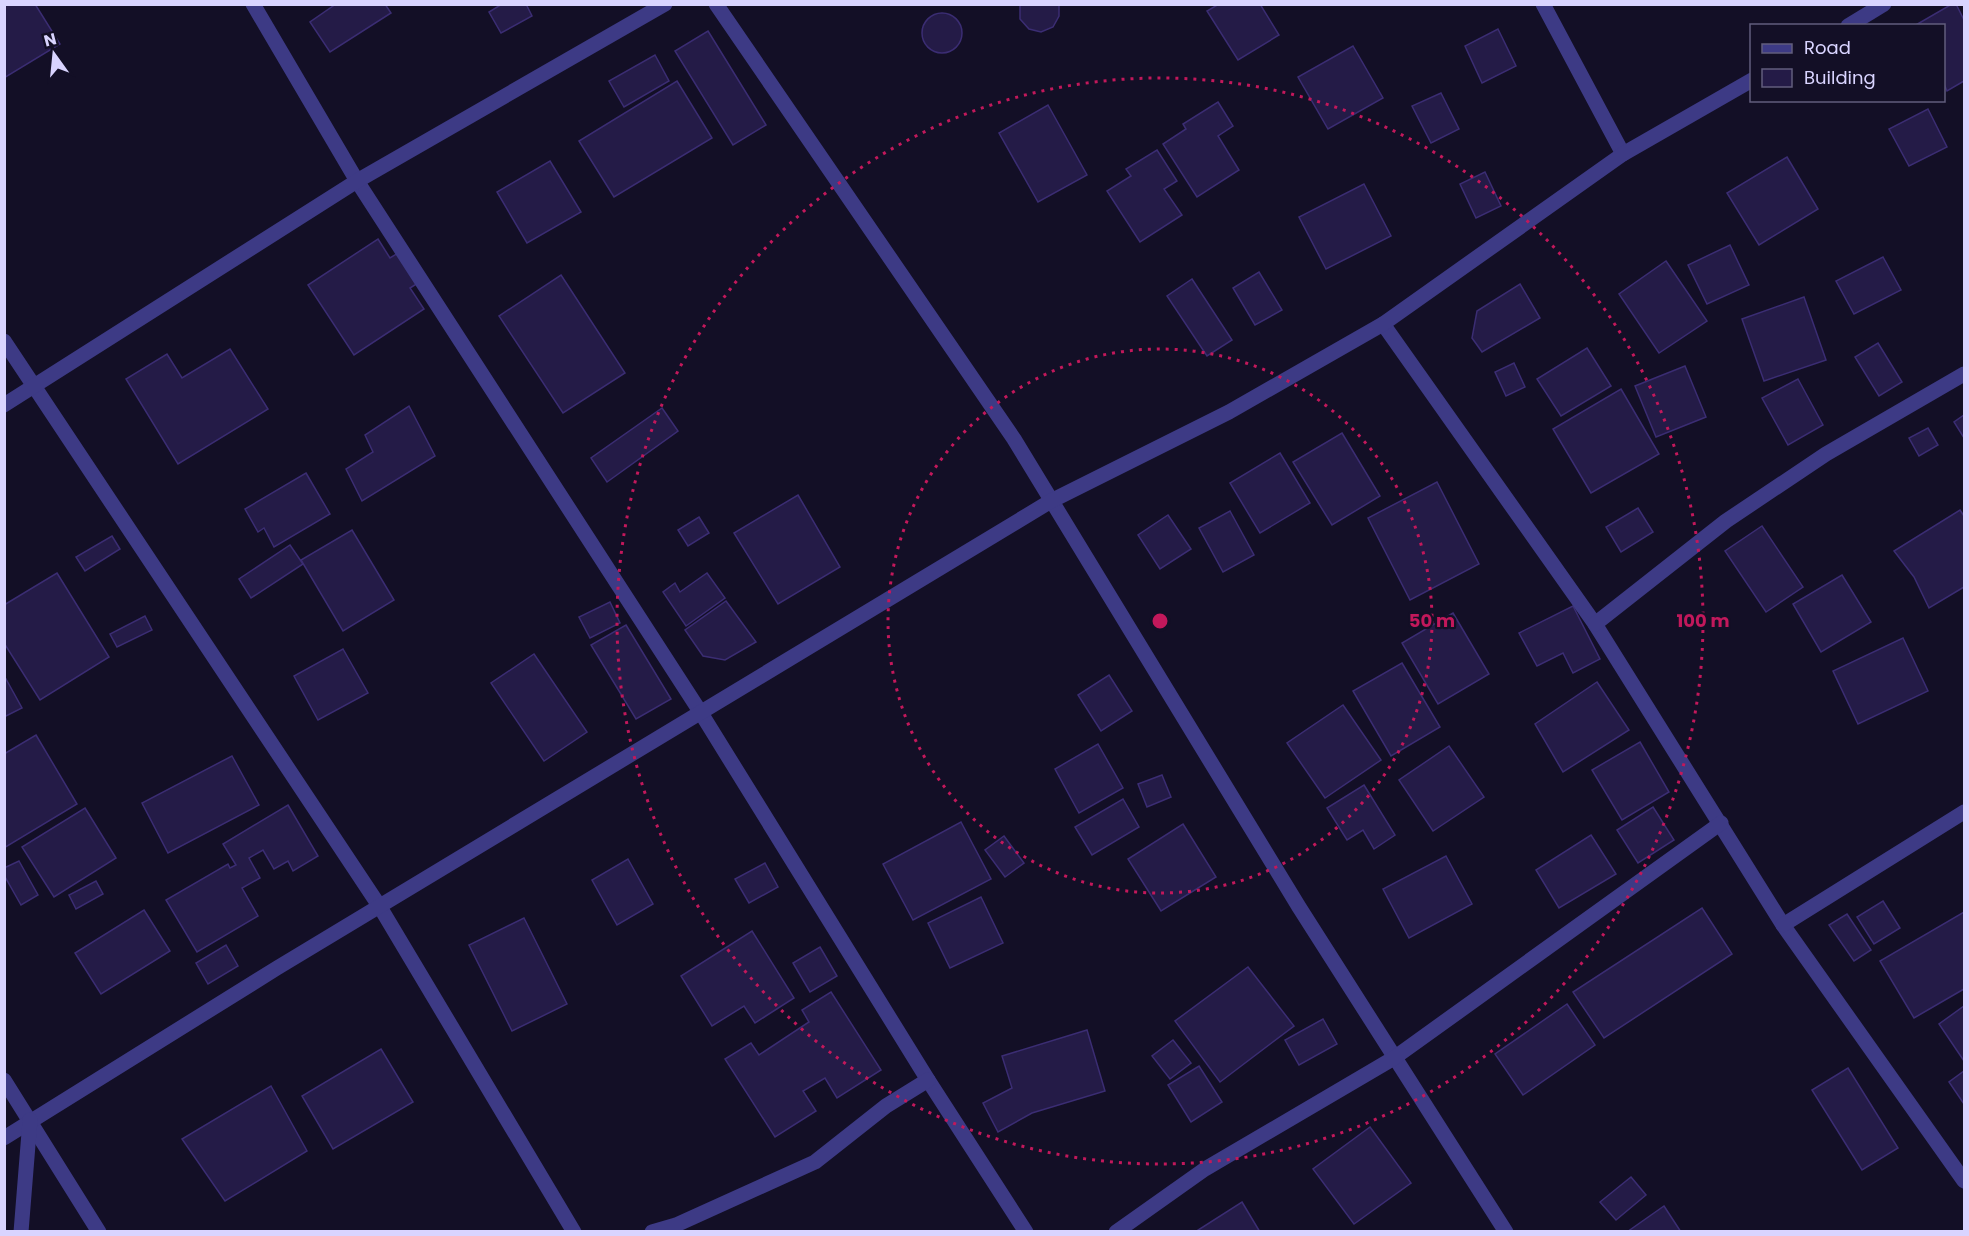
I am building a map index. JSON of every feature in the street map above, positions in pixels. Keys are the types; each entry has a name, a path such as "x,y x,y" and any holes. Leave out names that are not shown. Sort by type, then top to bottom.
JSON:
{"street":[{"path":"253,4 357,181 701,713 928,1080 1026,1232"},
{"path":"4,405 357,181 665,4"},
{"path":"716,4 1014,439 1394,1058 1506,1232"},
{"path":"1544,4 1623,154"},
{"path":"1851,24 1884,4"},
{"path":"4,1138 380,906 1051,501 1228,412 1383,324 1623,154 1750,81"},
{"path":"1383,324 1595,624 1783,925 1964,1180"},
{"path":"4,341 33,388 100,482 380,906 574,1232"},
{"path":"1595,624 1726,521 1826,454 1965,375"},
{"path":"1783,925 1965,812"},
{"path":"1116,1232 1205,1169 1394,1058 1721,823"},
{"path":"4,1080 99,1232"},
{"path":"652,1232 676,1225 815,1162 886,1106 928,1080"},
{"path":"21,1232 30,1120"}],"building":[{"path":"4,4 35,4 60,44 4,78"},
{"path":"336,4 385,4 391,13 330,52 310,22"},
{"path":"502,4 526,4 532,16 501,33 489,12"},
{"path":"1020,4 1059,4 1059,16 1053,27 1041,32 1029,29 1020,19"},
{"path":"1219,4 1260,4 1279,35 1238,60 1207,11"},
{"path":"1952,4 1956,4 1964,20 1964,81 1947,91 1945,86 1945,24 1917,24"},
{"path":"942,13 950,14 956,19 961,25 961,41 956,47 950,52 942,53 934,52 928,47 923,41 922,33 923,25 928,19 934,14"},
{"path":"1498,29 1516,66 1482,83 1465,46"},
{"path":"708,31 766,125 733,145 675,51"},
{"path":"1353,46 1383,98 1328,129 1298,77"},
{"path":"655,55 669,81 624,107 609,81"},
{"path":"677,81 712,138 614,197 579,141"},
{"path":"1441,93 1459,129 1431,143 1412,106"},
{"path":"1218,102 1233,126 1218,136 1239,170 1197,197 1163,144 1186,129 1183,124"},
{"path":"1048,105 1087,175 1038,202 999,133"},
{"path":"1928,109 1947,147 1909,166 1889,129"},
{"path":"1157,150 1177,181 1164,189 1182,215 1140,242 1107,191 1131,176 1126,169"},
{"path":"1787,157 1818,209 1759,245 1727,193"},
{"path":"550,161 581,212 527,243 497,192"},
{"path":"1485,172 1501,206 1476,218 1460,184"},
{"path":"1364,184 1391,236 1326,269 1299,217"},
{"path":"378,239 390,258 398,253 418,283 410,288 424,309 354,355 308,285"},
{"path":"1730,245 1749,285 1707,304 1688,265"},
{"path":"1883,257 1901,290 1854,314 1836,281"},
{"path":"1666,261 1707,321 1659,353 1619,294"},
{"path":"1259,272 1282,310 1255,325 1233,288"},
{"path":"561,275 625,373 563,413 499,316"},
{"path":"1192,279 1232,340 1207,356 1167,296"},
{"path":"1520,284 1540,318 1482,352 1472,338 1477,311"},
{"path":"1804,297 1826,360 1764,381 1742,319"},
{"path":"1878,343 1902,382 1879,396 1855,357"},
{"path":"1587,348 1611,386 1561,416 1537,379"},
{"path":"230,349 268,409 178,464 126,379 167,354 182,378"},
{"path":"1514,363 1525,387 1506,396 1495,372"},
{"path":"1685,366 1706,417 1656,437 1635,386"},
{"path":"1798,379 1823,425 1788,445 1762,398"},
{"path":"1621,389 1659,454 1591,493 1553,429"},
{"path":"409,406 435,456 362,501 346,469 373,452 365,435"},
{"path":"662,408 678,431 607,482 591,458"},
{"path":"1964,415 1964,438 1954,422"},
{"path":"1928,428 1938,445 1919,456 1909,438"},
{"path":"1342,433 1380,496 1332,525 1293,462"},
{"path":"1280,453 1310,503 1260,533 1230,483"},
{"path":"306,473 330,514 274,547 264,528 258,532 245,509"},
{"path":"1437,482 1479,564 1410,600 1368,518"},
{"path":"798,495 840,567 778,604 734,533"},
{"path":"1638,508 1653,532 1621,552 1606,527"},
{"path":"1960,510 1964,516 1964,587 1929,608 1914,577 1894,551"},
{"path":"1230,511 1254,555 1223,572 1199,528"},
{"path":"1168,515 1191,549 1160,569 1138,535"},
{"path":"699,517 709,533 688,546 678,530"},
{"path":"1762,526 1803,587 1766,612 1725,551"},
{"path":"352,530 394,600 343,631 301,560"},
{"path":"112,536 120,549 85,571 76,557"},
{"path":"290,545 303,564 251,598 239,579"},
{"path":"57,573 109,657 40,700 4,643 4,605"},
{"path":"707,573 725,598 686,626 663,592 675,583 680,592"},
{"path":"1842,575 1871,622 1821,652 1793,604"},
{"path":"726,601 756,642 725,660 703,656 685,630"},
{"path":"610,602 620,623 590,638 579,617"},
{"path":"1573,606 1600,659 1573,673 1563,653 1537,666 1519,633"},
{"path":"1453,613 1489,674 1438,704 1402,643"},
{"path":"145,616 152,630 117,647 110,634"},
{"path":"626,625 671,699 636,719 591,645"},
{"path":"1903,638 1928,691 1858,724 1833,671"},
{"path":"343,649 368,693 318,720 294,676"},
{"path":"534,654 587,732 544,761 491,683"},
{"path":"1402,663 1440,727 1391,756 1353,691"},
{"path":"1109,675 1132,711 1101,731 1078,695"},
{"path":"6,679 22,708 4,717 4,680"},
{"path":"1597,682 1629,730 1563,772 1535,724"},
{"path":"1343,705 1381,760 1325,798 1287,743"},
{"path":"36,735 77,804 4,848 4,754"},
{"path":"1640,742 1669,792 1622,820 1592,770"},
{"path":"1098,744 1123,788 1079,813 1055,769"},
{"path":"1449,746 1484,797 1433,831 1399,780"},
{"path":"232,756 259,805 168,853 142,803"},
{"path":"1162,775 1171,797 1147,807 1138,784"},
{"path":"1364,785 1395,835 1374,849 1363,830 1347,840 1327,808"},
{"path":"1123,799 1139,827 1092,855 1075,827"},
{"path":"288,805 318,856 293,871 288,861 274,869 263,850 249,858 260,878 242,888 258,916 197,952 166,900 228,864 230,868 236,865 223,844"},
{"path":"1653,807 1674,840 1638,863 1617,830"},
{"path":"85,808 116,858 54,897 22,847"},
{"path":"961,822 991,879 913,920 883,864"},
{"path":"1183,824 1216,877 1161,911 1128,859"},
{"path":"1591,835 1616,874 1559,908 1536,870"},
{"path":"1004,836 1024,863 1005,877 985,850"},
{"path":"1446,856 1472,904 1409,938 1383,889"},
{"path":"628,859 653,904 617,925 592,880"},
{"path":"19,861 38,895 21,905 4,875 4,868"},
{"path":"765,863 778,887 749,903 735,879"},
{"path":"96,881 103,894 76,909 69,895"},
{"path":"981,897 1003,943 950,968 928,923"},
{"path":"1883,901 1900,928 1874,944 1857,917"},
{"path":"1702,908 1732,954 1604,1038 1573,992"},
{"path":"144,910 170,951 101,994 75,953"},
{"path":"1964,912 1964,989 1914,1018 1880,961"},
{"path":"1847,914 1871,950 1854,961 1829,925"},
{"path":"524,918 567,1004 512,1031 469,945"},
{"path":"752,931 794,998 755,1023 744,1006 712,1026 681,976"},
{"path":"226,945 238,966 208,984 196,963"},
{"path":"820,947 837,976 810,992 793,963"},
{"path":"1248,967 1294,1026 1220,1082 1175,1021"},
{"path":"831,992 881,1070 837,1098 825,1078 803,1091 816,1111 775,1137 725,1059 751,1043 759,1055 809,1022 802,1010"},
{"path":"1567,1004 1595,1045 1523,1095 1495,1054"},
{"path":"1964,1006 1964,1061 1939,1024"},
{"path":"1323,1019 1337,1044 1299,1065 1285,1040"},
{"path":"1087,1030 1105,1091 1032,1113 998,1132 983,1103 1012,1088 1002,1056"},
{"path":"1173,1040 1191,1063 1170,1079 1152,1056"},
{"path":"381,1049 413,1102 333,1149 302,1096"},
{"path":"1199,1066 1222,1102 1191,1122 1168,1085"},
{"path":"1848,1068 1898,1148 1862,1170 1812,1090"},
{"path":"1964,1071 1964,1104 1949,1082"},
{"path":"271,1086 307,1151 225,1201 182,1139"},
{"path":"1370,1127 1411,1183 1354,1224 1313,1169"},
{"path":"1631,1177 1646,1195 1616,1220 1600,1202"},
{"path":"1242,1202 1260,1232 1195,1232"},
{"path":"1664,1206 1681,1232 1627,1232"}]}
